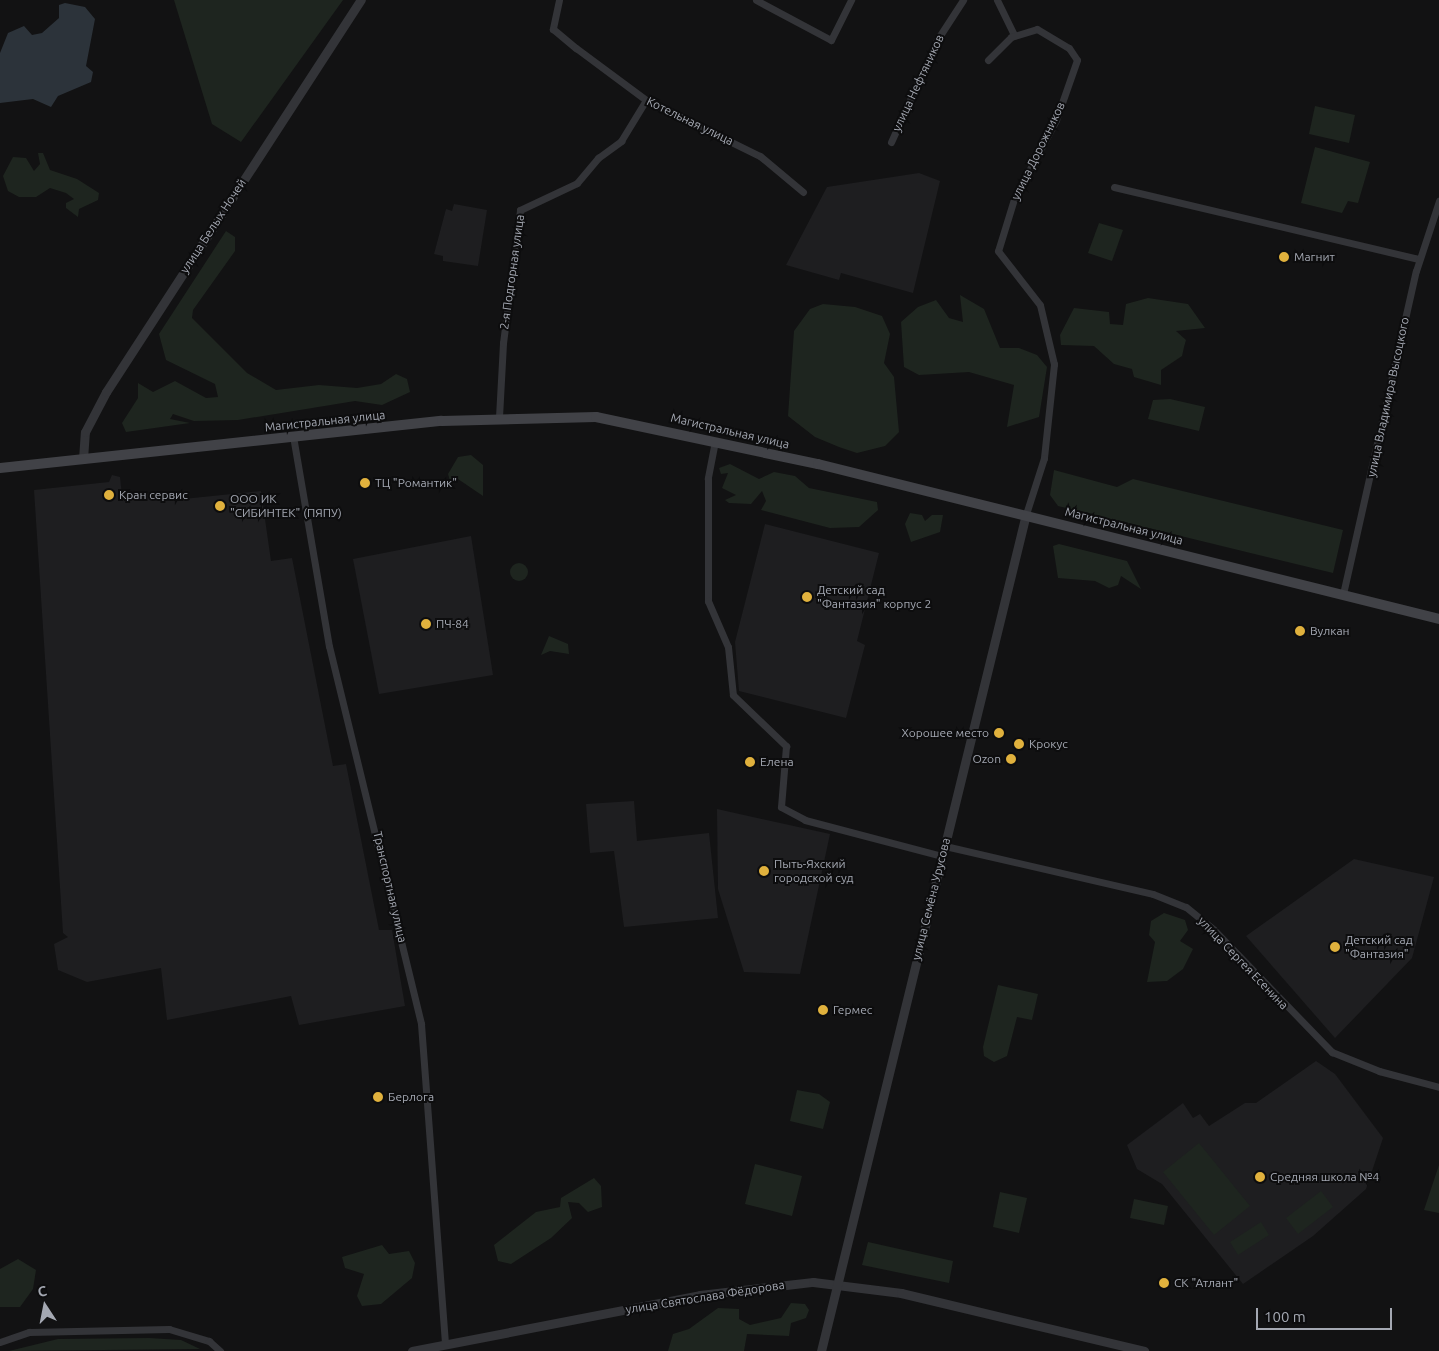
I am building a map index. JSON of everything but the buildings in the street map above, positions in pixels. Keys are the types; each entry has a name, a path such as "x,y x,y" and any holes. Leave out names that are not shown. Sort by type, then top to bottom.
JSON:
{"main road":[{"name":"Магистральная улица","path":"0,468 293,436 499,417 596,417 715,441 1026,514 1439,619"}],"street":[{"name":"улица Белых Ночей","path":"83,459 84,432 106,392 361,0"},
{"name":"Котельная улица","path":"559,0 553,29 646,100 753,152 803,192"},
{"path":"756,0 830,40 852,0"},
{"name":"улица Нефтяников","path":"890,142 936,40 963,0"},
{"path":"988,60 1014,35 997,0"},
{"name":"улица Дорожников","path":"1014,35 1042,30 1069,48 1077,60 1056,120 1014,199 998,251 1040,305 1054,364 1044,458 1026,514"},
{"name":"2-я Подгорная улица","path":"499,417 503,343 520,210 577,183 598,158 620,141 646,100"},
{"path":"1114,187 1418,260"},
{"name":"улица Владимира Высоцкого","path":"1343,594 1418,260 1439,201"},
{"name":"Транспортная улица","path":"293,436 329,646 421,1024 445,1343"},
{"path":"715,441 708,478 708,600 728,647 733,695 786,746 780,806 806,820 942,856"},
{"name":"улица Семёна Урусова","path":"821,1351 1026,514"},
{"name":"улица Сергея Есенина","path":"945,846 1153,894 1186,907 1214,930 1332,1052 1379,1072 1439,1087"},
{"name":"улица Святослава Фёдорова","path":"412,1351 445,1343 758,1286 838,1284 909,1294 1144,1351"},
{"path":"0,1342 29,1332 169,1329 209,1340 220,1351"}],"shaded area":[{"path":"174,0 343,0 241,142 212,124"},
{"path":"65,3 85,7 95,19 86,66 93,72 91,82 58,96 51,107 33,99 0,103 0,53 8,33 24,26 32,35 42,33 59,18 59,5"},
{"path":"1315,106 1355,115 1349,143 1309,134"},
{"path":"1315,147 1370,162 1358,203 1348,201 1342,213 1301,203"},
{"path":"38,153 43,153 50,170 77,179 99,193 98,200 79,209 78,217 66,208 66,203 74,199 66,193 50,188 36,197 19,197 8,191 3,176 13,157 26,158 34,171 40,164"},
{"path":"919,173 940,181 913,293 841,273 839,280 786,265 827,187"},
{"path":"454,204 487,210 478,266 443,261 443,256 434,254 446,209 452,211"},
{"path":"1099,223 1123,230 1112,261 1088,253"},
{"path":"226,231 235,237 235,251 193,310 192,318 247,373 276,390 319,385 357,388 381,384 396,374 407,379 410,392 382,405 355,401 238,420 194,421 173,414 170,419 190,423 126,432 122,423 138,398 138,383 153,392 175,381 206,398 218,397 215,384 166,360 159,334"},
{"path":"960,295 984,309 1000,348 1019,348 1037,355 1047,367 1039,417 1007,427 1014,385 969,372 919,375 904,367 901,322 918,307 936,300 949,318 963,322"},
{"path":"1148,298 1188,304 1205,328 1176,331 1186,340 1182,356 1161,370 1161,385 1134,377 1132,369 1114,364 1094,346 1061,345 1060,335 1074,308 1109,312 1110,324 1123,325 1126,304"},
{"path":"823,304 855,307 882,316 890,334 884,363 894,377 899,432 885,446 857,453 815,437 788,416 794,331 810,309"},
{"path":"1170,399 1205,407 1199,431 1148,419 1153,400"},
{"path":"471,455 483,465 483,496 458,479 450,481 448,474 458,457"},
{"path":"730,464 759,479 774,472 795,476 809,488 877,502 878,510 859,527 830,528 761,510 766,501 762,491 751,504 729,503 725,500 736,495 722,488 728,473 721,474 719,468"},
{"path":"1054,470 1117,487 1133,479 1343,530 1333,573 1058,506 1050,495"},
{"path":"112,475 120,477 122,496 163,492 164,501 261,491 271,561 292,558 333,766 346,764 379,930 392,930 405,1006 299,1025 291,996 167,1020 161,968 87,982 58,970 54,944 68,937 63,933 34,490 109,482"},
{"path":"910,513 922,515 925,521 932,515 943,515 940,532 911,542 905,524"},
{"name":"Детский сад \"Фантазия\" корпус 2","path":"765,524 879,553 857,641 865,645 846,718 739,691 735,642"},
{"name":"ПЧ-84","path":"471,536 493,675 379,694 353,559"},
{"path":"1059,544 1127,561 1141,589 1121,576 1118,585 1109,588 1095,581 1058,578 1053,546"},
{"path":"519,563 525,566 528,572 525,578 519,581 513,578 510,572 513,566"},
{"path":"549,636 568,644 569,654 550,651 541,655"},
{"path":"634,801 637,841 709,833 718,918 624,927 614,851 590,853 586,804"},
{"path":"717,809 830,834 800,974 744,972 718,889"},
{"name":"Детский сад \"Фантазия\"","path":"1354,859 1434,877 1412,958 1335,1038 1246,936"},
{"path":"1164,913 1185,920 1188,930 1180,941 1193,949 1183,969 1167,981 1147,982 1155,942 1149,935 1151,921"},
{"path":"998,985 1038,994 1032,1020 1017,1017 1007,1056 994,1062 984,1056 983,1047"},
{"name":"Средняя школа №4","path":"1316,1061 1335,1074 1383,1138 1366,1189 1313,1236 1243,1284 1162,1184 1137,1169 1127,1145 1183,1103 1193,1118 1200,1114 1209,1126 1245,1103 1256,1103"},
{"path":"797,1090 819,1094 830,1102 823,1129 790,1121"},
{"path":"1199,1143 1250,1206 1214,1235 1163,1172"},
{"path":"755,1164 802,1176 792,1216 745,1204"},
{"path":"1439,1165 1439,1213 1424,1210"},
{"path":"594,1178 601,1186 602,1207 588,1212 579,1203 568,1202 572,1218 551,1238 511,1264 498,1261 494,1245 536,1212 560,1207 561,1198"},
{"path":"1321,1191 1333,1207 1298,1234 1286,1218"},
{"path":"1000,1192 1027,1198 1019,1233 993,1227"},
{"path":"1134,1199 1168,1206 1164,1225 1130,1218"},
{"path":"1261,1222 1269,1235 1238,1255 1230,1242"},
{"path":"868,1242 953,1261 949,1283 862,1265"},
{"path":"382,1245 389,1254 409,1251 415,1263 412,1278 381,1304 362,1306 357,1296 364,1274 345,1268 342,1257"},
{"path":"18,1259 36,1270 33,1289 20,1307 0,1307 0,1269"},
{"path":"791,1303 805,1304 809,1310 806,1318 791,1323 789,1336 747,1334 744,1351 668,1351 673,1334 689,1329 718,1308 739,1309 739,1319 750,1325 781,1318"},
{"path":"149,1338 181,1340 200,1349 9,1351 58,1339"}],"place":[{"name":"Магнит","path":"1284,257"},
{"name":"ТЦ \"Романтик\"","path":"365,483"},
{"name":"Кран сервис","path":"109,495"},
{"name":"ООО ИК \"СИБИНТЕК\" (ПЯПУ)","path":"220,506"},
{"name":"Детский сад \"Фантазия\" корпус 2","path":"807,597"},
{"name":"ПЧ-84","path":"426,624"},
{"name":"Вулкан","path":"1300,631"},
{"name":"Хорошее место","path":"999,733"},
{"name":"Крокус","path":"1019,744"},
{"name":"Ozon","path":"1011,759"},
{"name":"Елена","path":"750,762"},
{"name":"Пыть-Яхский городской суд","path":"764,871"},
{"name":"Детский сад \"Фантазия\"","path":"1335,947"},
{"name":"Гермес","path":"823,1010"},
{"name":"Берлога","path":"378,1097"},
{"name":"Средняя школа №4","path":"1260,1177"},
{"name":"СК \"Атлант\"","path":"1164,1283"}]}
